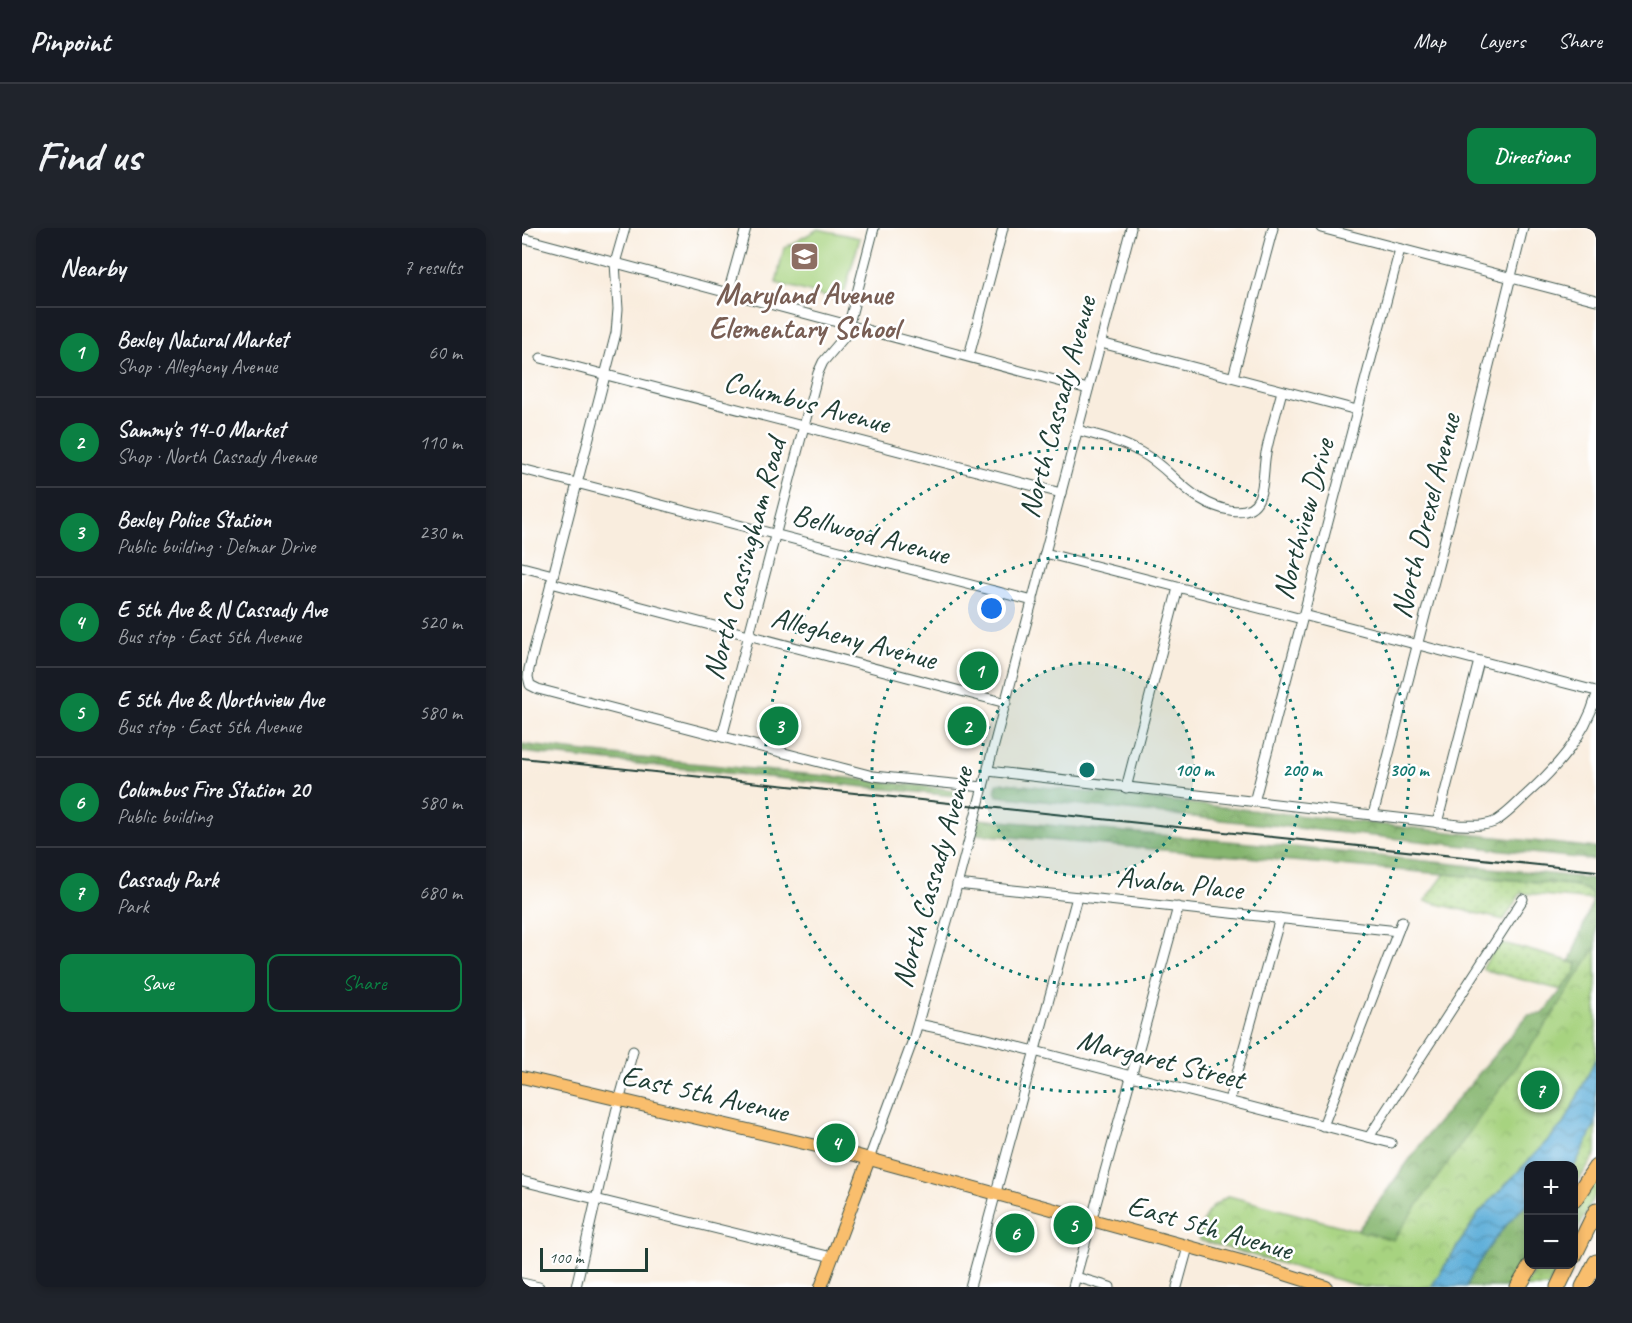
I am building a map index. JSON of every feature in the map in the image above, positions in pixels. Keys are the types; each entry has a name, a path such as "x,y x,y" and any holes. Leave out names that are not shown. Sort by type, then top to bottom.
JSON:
{"highway":[{"path":"1578,1194 1596,1167"},
{"path":"1578,1248 1596,1211"},
{"path":"1583,1287 1596,1262"},
{"path":"1518,1287 1529,1269"},
{"path":"1558,1287 1567,1269"}],"main road":[{"name":"East 5th Avenue","path":"522,1077 869,1159 1266,1268 1326,1287"},
{"name":"North Cassady Avenue","path":"821,1287 869,1159"}],"street":[{"path":"625,228 615,263 618,309 616,333 607,375 529,669 530,685 538,690 873,776 983,787"},
{"path":"728,293 746,228"},
{"name":"North Cassingham Road","path":"722,737 819,369 829,354 842,342 849,325 874,228"},
{"path":"969,356 1003,228"},
{"name":"North Cassady Avenue","path":"869,1159 918,1024 988,771 1131,228"},
{"path":"1233,378 1273,228"},
{"path":"1321,228 1344,231 1400,249 1596,300"},
{"name":"North Drexel Avenue","path":"1372,815 1522,228"},
{"path":"522,238 1088,389"},
{"name":"Northview Drive","path":"1254,802 1400,249"},
{"path":"1101,343 1357,410"},
{"name":"Columbus Avenue","path":"541,358 1061,493"},
{"path":"1077,430 1116,440 1144,454 1197,498 1211,505 1233,511 1245,510 1252,508 1259,499 1265,454 1282,391"},
{"name":"Bellwood Avenue","path":"522,469 1033,601"},
{"path":"1046,553 1178,588 1417,645 1596,691"},
{"name":"Allegheny Avenue","path":"522,567 552,579 749,635 1006,703"},
{"path":"1126,788 1178,588"},
{"path":"1437,823 1479,661"},
{"path":"988,771 1437,823 1476,825 1495,822 1548,775 1565,755 1584,726 1596,697"},
{"name":"Avalon Place","path":"957,884 1398,931"},
{"path":"970,1287 1077,897"},
{"path":"1369,1137 1523,899"},
{"path":"1073,1287 1178,907"},
{"path":"1229,1101 1280,918"},
{"path":"1323,1126 1402,921"},
{"name":"Margaret Street","path":"918,1024 1391,1143"},
{"path":"576,1287 633,1051"},
{"path":"522,1181 832,1257"},
{"path":"1177,1287 1188,1247"},
{"path":"1076,1277 1110,1287"},
{"path":"522,1283 539,1287"}],"green space":[{"path":"818,229 860,238 842,301 776,283 784,248"},
{"path":"522,744 955,790 957,793 954,796 522,752"},
{"path":"1005,783 1596,848 1596,860 997,796 995,791 997,784"},
{"path":"979,819 1284,846 1596,879 1596,979 1477,1133 1431,1287 1363,1287 1343,1235 1358,1230 1429,1133 1528,1015 1543,1014 1576,971 1577,964 1570,961 1593,900 1588,891 1573,885 975,834"},
{"path":"1445,874 1573,885 1588,891 1593,900 1521,893 1504,920 1425,901"},
{"path":"1499,942 1577,964 1576,971 1561,990 1482,969"},
{"path":"1596,947 1596,1058 1565,1122 1528,1161 1524,1161 1524,1165 1479,1213 1431,1287 1363,1287 1199,1240 1207,1213 1229,1196 1393,1240 1554,1013"},
{"path":"1596,1123 1596,1154 1578,1181 1577,1161"},
{"path":"1596,1173 1596,1193 1578,1229 1578,1202"},
{"path":"1524,1208 1524,1263 1509,1287 1466,1287 1493,1242"},
{"path":"1535,1269 1557,1269 1548,1287 1524,1287"}],"water":[{"path":"1596,1058 1596,1123 1577,1161 1528,1161 1565,1122"},
{"path":"1524,1165 1524,1208 1493,1242 1466,1287 1431,1287 1479,1213"}],"railway":[{"path":"522,758 1596,871"}],"place":[{"name":"Maryland Avenue Elementary School","path":"804,257"},
{"name":"Bexley Natural Market","path":"979,671"},
{"name":"Bexley Police Station","path":"779,726"},
{"name":"Sammy's 14-0 Market","path":"967,726"},
{"name":"Cassady Park","path":"1540,1090"},
{"name":"E 5th Ave & N Cassady Ave","path":"836,1143"},
{"name":"E 5th Ave & Northview Ave","path":"1073,1225"},
{"name":"Columbus Fire Station 20","path":"1015,1233"}]}
